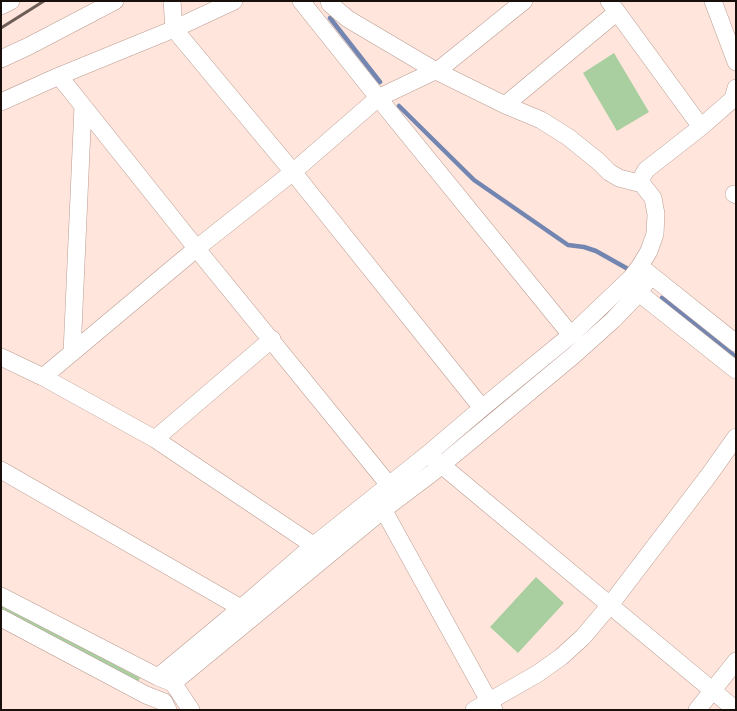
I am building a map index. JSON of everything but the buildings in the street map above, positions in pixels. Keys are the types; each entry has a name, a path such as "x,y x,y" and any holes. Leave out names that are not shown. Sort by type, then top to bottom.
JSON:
{"street":[{"path":"1,6 11,1"},
{"path":"1,58 115,1"},
{"path":"172,1 174,28 293,172 482,408"},
{"path":"1,102 234,1"},
{"path":"301,1 378,98 572,335"},
{"path":"43,377 197,248 293,172 378,98 441,68 524,1"},
{"path":"713,1 736,62"},
{"path":"246,614 314,545 441,465 582,348 613,320 639,293 646,271 649,251 655,234 656,214 653,198 642,184 618,178 568,137 541,120 505,105 436,71 348,19 331,2 313,16"},
{"path":"505,105 613,7 701,127"},
{"path":"59,76 389,485"},
{"path":"642,184 642,178 646,170 701,127 733,99 736,88"},
{"path":"72,352 82,106"},
{"path":"166,680 246,614 328,555 380,503 389,485 572,335 631,278 646,271"},
{"path":"646,271 736,343"},
{"path":"639,293 736,370"},
{"path":"155,439 272,339"},
{"path":"1,357 43,377 155,439 328,555"},
{"path":"474,710 492,705 561,657 583,637 610,605 736,437"},
{"path":"428,454 736,710"},
{"path":"1,470 246,614"},
{"path":"380,503 492,705"},
{"path":"1,596 166,680 191,710"},
{"path":"1,618 140,692 164,702 168,710"},
{"path":"696,710 736,661"}],"green space":[{"path":"614,53 649,112 617,131 583,73"},
{"path":"536,577 564,603 518,653 490,627"},
{"path":"1,604 140,678 138,682 1,610"}],"waterway":[{"path":"330,18 380,82"},
{"path":"399,106 474,180 568,245 584,247 596,251 628,269"},
{"path":"662,298 736,357"}],"railway":[{"path":"1,28 44,1"}]}
